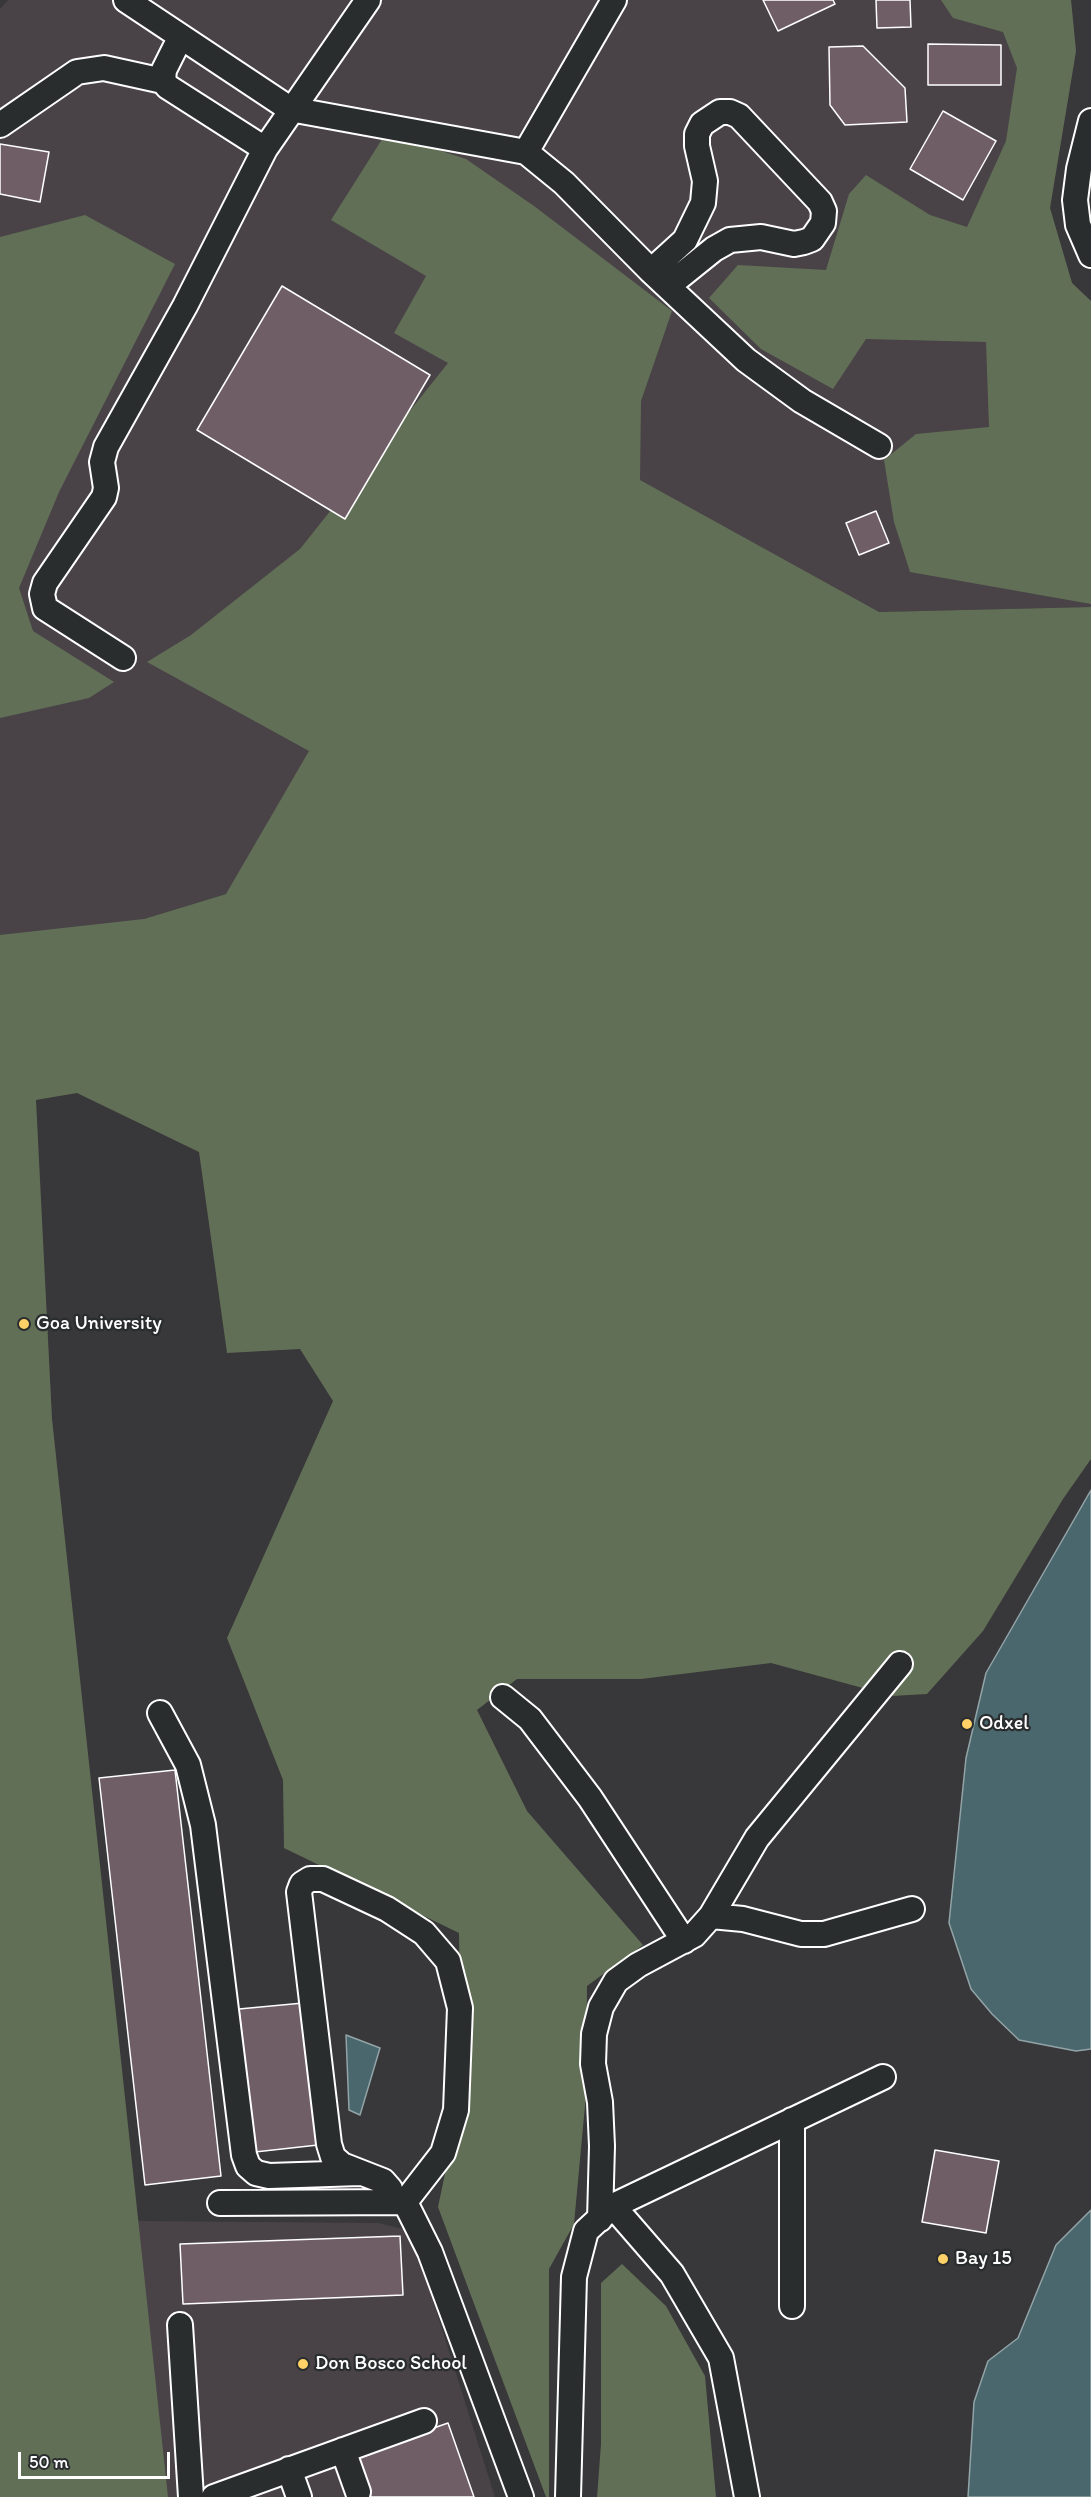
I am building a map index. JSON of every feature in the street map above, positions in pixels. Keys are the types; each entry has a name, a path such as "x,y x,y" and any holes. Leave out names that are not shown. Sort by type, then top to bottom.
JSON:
{"street":[{"path":"126,0 290,109 526,152 564,183 660,279 746,360 802,401 879,446"},
{"path":"123,658 45,608 42,594 45,583 104,497 106,488 102,462 106,447 185,306 265,149 290,109 357,20 368,0"},
{"path":"526,152 614,0"},
{"path":"163,81 164,70 180,38"},
{"path":"0,125 77,72 104,68 163,81 168,87 265,149"},
{"path":"720,112 730,112 739,116 820,202 824,211 823,223 812,239 794,244 761,237 730,240 660,279 685,240 703,202 705,181 697,146 697,134 702,124 720,112"},
{"path":"1091,122 1078,169 1074,200 1077,225 1091,255"},
{"path":"747,2497 721,2358 672,2274 606,2212 600,2102 593,2064 594,2034 601,2007 616,1981 638,1965 694,1935 711,1916 757,1838 900,1664"},
{"path":"503,1697 530,1719 591,1798 684,1941"},
{"path":"160,1713 188,1766 203,1825 244,2155 248,2166 255,2173 269,2176 362,2173"},
{"path":"220,2203 399,2202 443,2153 456,2109 460,2007 448,1961 424,1933 387,1909 322,1879 310,1879 302,1884 299,1892 329,2144 333,2157 342,2165 383,2181 399,2202 430,2252 521,2497"},
{"path":"711,1916 743,1919 801,1934 824,1934 912,1909"},
{"path":"568,2497 574,2277 586,2231 606,2212 883,2077"},
{"path":"792,2120 792,2306"},
{"path":"180,2325 191,2497"},
{"path":"214,2497 424,2421"},
{"path":"343,2450 358,2492"},
{"path":"289,2469 299,2497"}],"shaded area":[{"name":"Goa University","path":"8,0 1071,0 1076,51 1050,208 1072,283 1091,301 1091,607 879,612 632,769 144,919 35,1100 52,1419 137,2221 379,2223 411,2231 495,2497 0,2497 0,9"}],"green space":[{"path":"941,0 1071,0 1076,51 1050,208 1072,283 1091,301 1091,604 910,572 894,522 884,460 916,434 989,427 986,342 866,339 833,389 761,349 709,298 738,265 826,270 849,194 866,175 930,215 967,227 1006,141 1017,68 1003,32 953,18"},
{"path":"386,133 466,159 534,206 672,311 641,401 640,480 879,612 1091,607 1091,1459 1063,1499 983,1631 927,1694 892,1696 771,1663 641,1679 517,1679 477,1710 527,1811 643,1945 587,1986 586,2095 574,2224 549,2269 549,2497 546,2497 438,2207 461,2097 459,1933 284,1848 283,1780 227,1638 333,1401 300,1349 227,1353 199,1152 77,1093 36,1100 52,1419 168,2497 0,2497 0,935 144,919 226,894 309,751 147,662 191,635 300,549 448,363 394,333 426,276 331,220"},
{"path":"85,215 175,264 59,492 19,588 33,631 114,682 89,698 0,718 0,237"},
{"path":"622,2264 666,2306 705,2376 716,2497 597,2497 601,2444 601,2283"}],"water":[{"path":"1091,1490 1091,2049 1076,2051 1019,2040 992,2014 971,1989 949,1923 966,1758 986,1673"},
{"path":"346,2035 380,2048 360,2115 349,2110"},
{"path":"1091,2210 1091,2497 968,2497 974,2402 988,2361 1018,2338 1056,2245"}],"building":[{"path":"763,0 833,0 835,4 778,31"},
{"path":"876,0 910,0 911,27 877,28"},
{"path":"928,44 1001,45 1001,85 928,85"},
{"path":"863,46 905,88 907,122 845,125 830,105 829,47"},
{"path":"943,111 996,141 963,200 910,169"},
{"path":"0,144 49,152 40,202 0,194"},
{"path":"282,286 430,375 345,519 197,430"},
{"path":"876,511 889,543 859,555 846,523"},
{"path":"175,1770 221,2176 145,2185 99,1778"},
{"path":"303,2003 318,2145 255,2152 239,2009"},
{"path":"935,2150 999,2161 986,2233 922,2222"},
{"path":"400,2236 403,2295 183,2304 180,2244"},
{"path":"448,2423 474,2497 371,2497 357,2455"}],"place":[{"name":"Goa University","path":"24,1324"},
{"name":"Odxel","path":"967,1724"},
{"name":"Bay 15","path":"943,2259"},
{"name":"Don Bosco School","path":"303,2364"}]}
